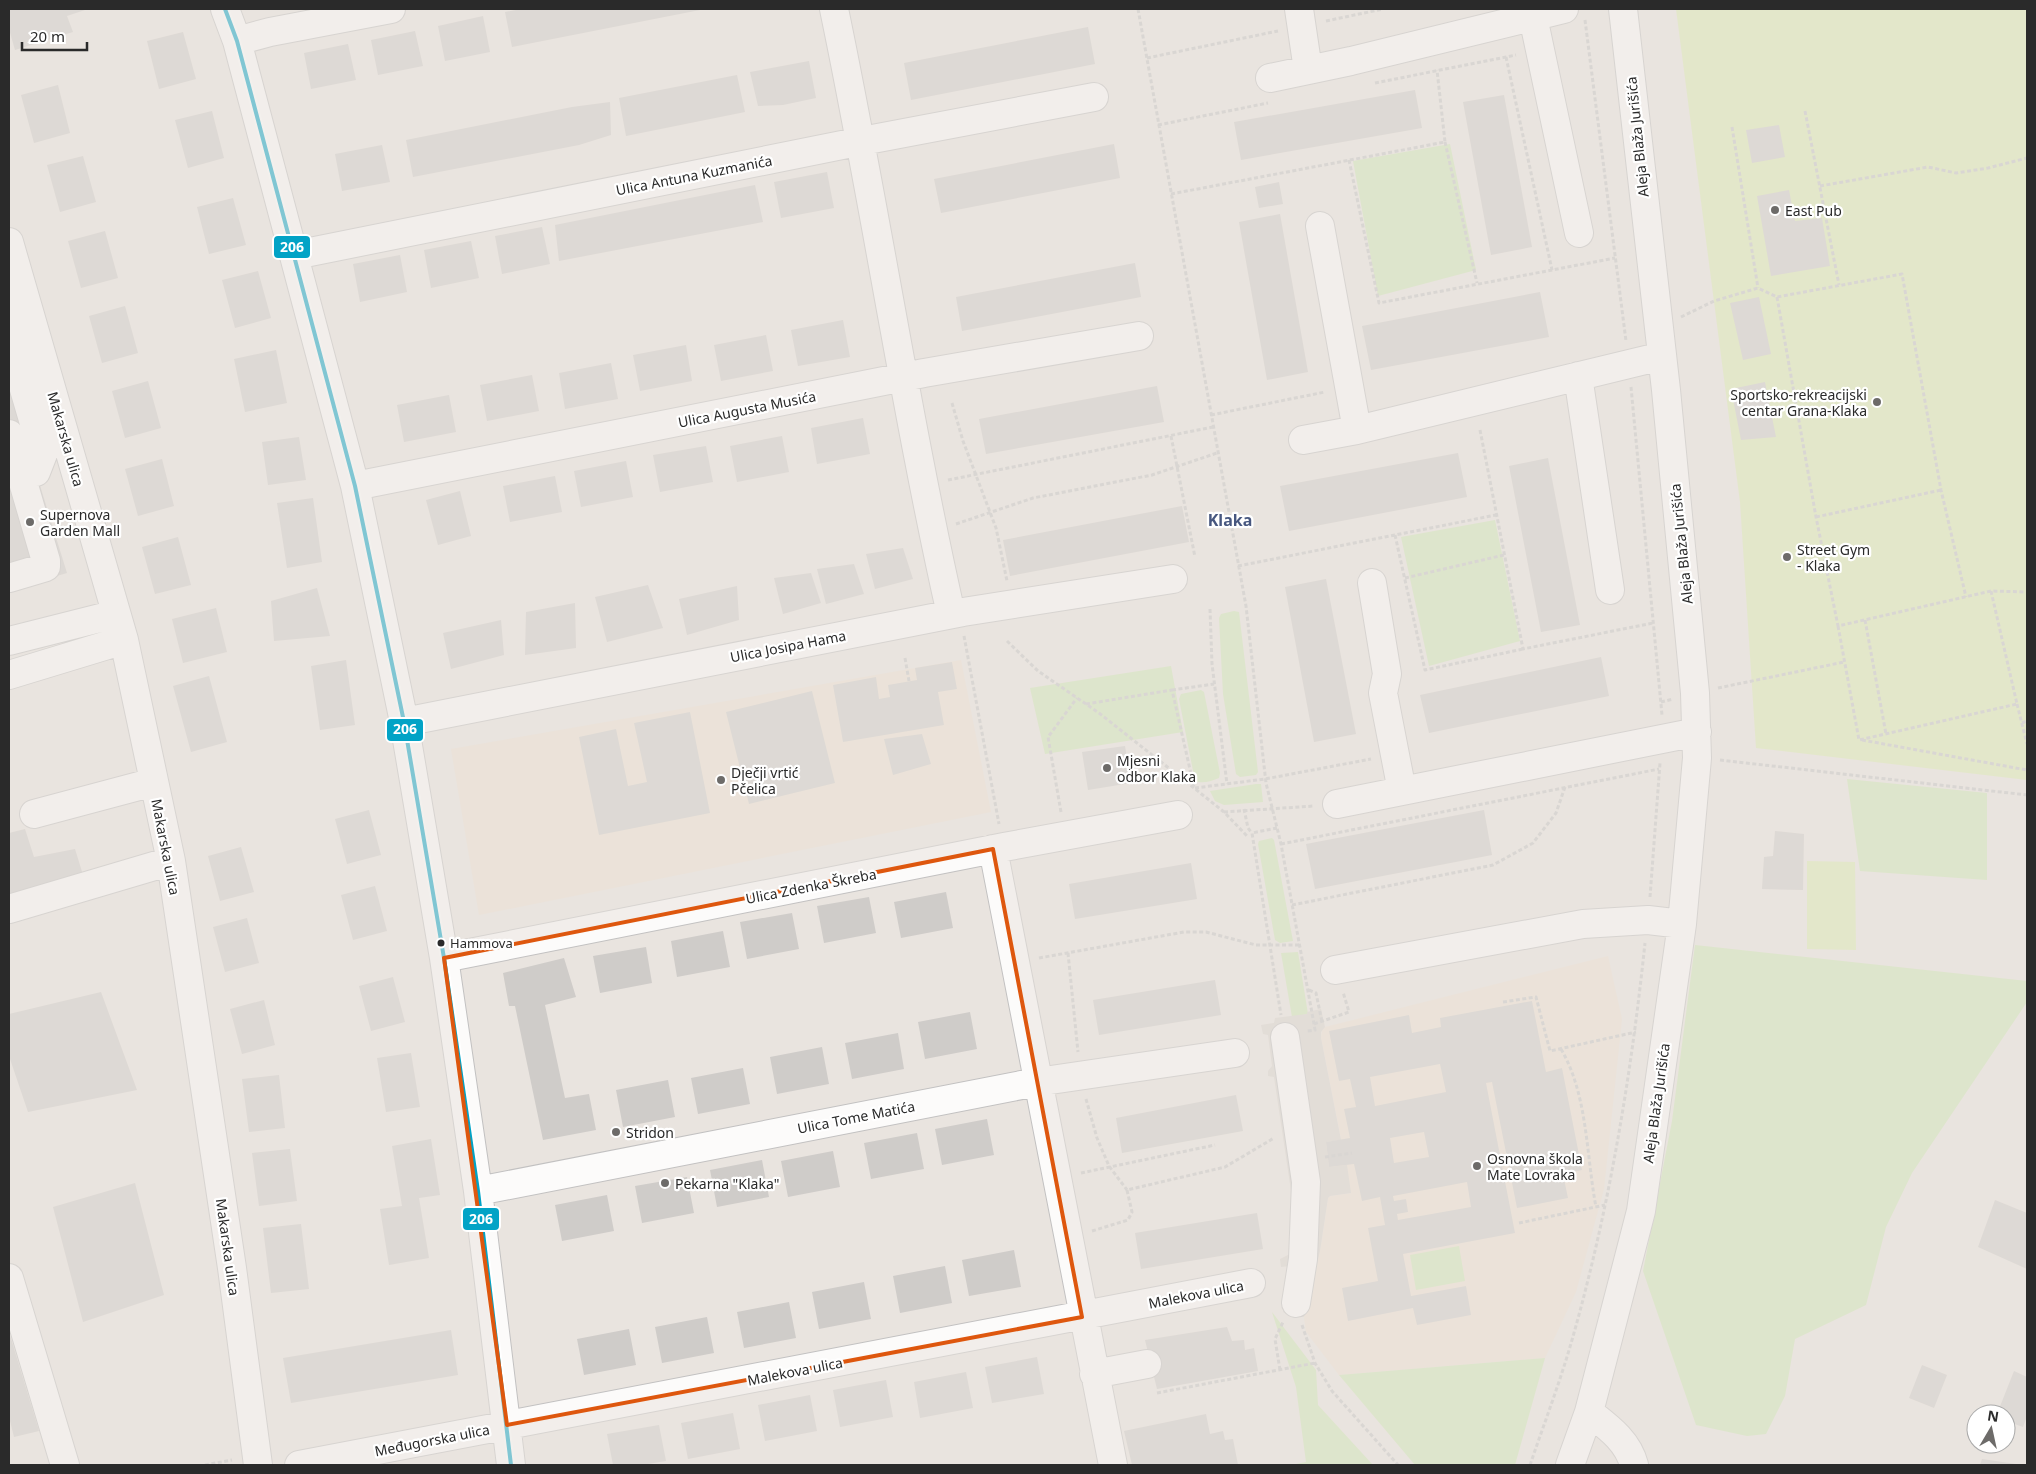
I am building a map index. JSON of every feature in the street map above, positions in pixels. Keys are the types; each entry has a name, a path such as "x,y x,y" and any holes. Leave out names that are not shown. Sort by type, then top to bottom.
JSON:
{"street":[{"path":"225,9 237,42 355,486 404,722 444,958 478,1191 511,1465"},
{"path":"237,42 270,32 391,9"},
{"path":"834,9 862,141 904,378 957,622"},
{"path":"1270,78 1564,9"},
{"name":"Aleja Blaža Jurišića","path":"1570,1465 1589,1412 1641,1211 1682,924 1697,745 1695,693 1662,356 1623,9"},
{"path":"1533,17 1579,233"},
{"path":"1301,18 1308,70"},
{"name":"Ulica Antuna Kuzmanića","path":"295,255 862,141 1094,97"},
{"path":"1320,226 1357,430"},
{"name":"Makarska ulica","path":"9,242 124,640 171,862 232,1268 246,1462"},
{"path":"23,293 10,323 9,338 43,454 36,472"},
{"name":"Ulica Augusta Musića","path":"355,486 904,378 1139,336"},
{"path":"1304,440 1357,430 1662,356"},
{"path":"1578,376 1610,590"},
{"path":"9,434 46,561 46,567 9,578"},
{"name":"Ulica Josipa Hama","path":"404,722 957,622 1173,579"},
{"path":"1372,583 1387,674 1383,693 1402,791"},
{"path":"9,641 116,614"},
{"path":"9,676 124,640"},
{"path":"1337,804 1402,791 1697,745"},
{"path":"34,814 154,782"},
{"name":"Ulica Zdenka Škreba","path":"444,958 997,841 1178,815"},
{"path":"997,841 1015,962 1037,1082 1082,1317 1113,1465"},
{"path":"9,909 171,862"},
{"path":"1336,970 1582,924 1648,920 1682,924"},
{"path":"1282,1025 1299,1123 1306,1182 1303,1259 1296,1303"},
{"name":"Ulica Tome Matića","path":"478,1191 1037,1082 1235,1053"},
{"path":"9,1278 14,1312 65,1465"},
{"name":"Malekova ulica","path":"507,1425 1082,1317 1251,1283"},
{"path":"1094,1374 1146,1364"},
{"path":"1589,1412 1614,1432 1631,1454 1634,1465"},
{"name":"Međugorska ulica","path":"299,1465 507,1425"}],"path":[{"path":"1138,9 1246,606 1265,779 1281,844 1312,1011"},
{"path":"1146,58 1301,18 1383,9"},
{"path":"1506,57 1552,270"},
{"path":"1437,70 1445,142 1477,284"},
{"path":"1805,110 1839,285"},
{"path":"1732,127 1758,288"},
{"path":"1171,194 1445,142"},
{"path":"1820,186 1928,166 1956,173 1988,168 2027,158"},
{"path":"1349,160 1379,303 1615,258"},
{"path":"1673,319 1688,315 1714,301 1758,288 1777,297 1902,274 1942,490 1966,597"},
{"path":"1777,297 1858,740"},
{"path":"1211,415 1331,390"},
{"path":"952,403 963,441 996,528 1008,584"},
{"path":"942,482 1213,427"},
{"path":"1480,430 1523,649"},
{"path":"1171,436 1195,557"},
{"path":"950,526 1033,498 1152,475 1218,453"},
{"path":"1816,517 1942,490"},
{"path":"1238,566 1496,515"},
{"path":"1395,535 1425,670 1653,623"},
{"path":"1405,578 1504,555"},
{"path":"1838,626 1991,591 2027,592"},
{"path":"1991,591 2027,744"},
{"path":"1210,609 1214,684 1227,784"},
{"path":"1865,620 1886,734"},
{"path":"957,622 997,841"},
{"path":"1007,641 1038,671 1086,704 1224,812 1248,837"},
{"path":"905,658 909,682"},
{"path":"1661,702 1695,693 1844,662"},
{"path":"1086,704 1214,684"},
{"path":"1172,690 1194,788"},
{"path":"1061,813 1048,737 1077,698"},
{"path":"1858,740 2017,704"},
{"path":"2022,723 2027,721"},
{"path":"1858,740 2027,770"},
{"path":"1697,745 2027,795"},
{"path":"1194,788 1265,779 1372,759"},
{"path":"1281,844 1659,769"},
{"path":"1292,905 1493,865 1533,843 1556,813 1564,788"},
{"path":"1224,812 1272,807 1337,804"},
{"path":"1244,809 1248,828 1252,832 1282,1025"},
{"path":"1252,832 1277,828"},
{"path":"1015,962 1192,932 1206,932 1269,946 1300,945"},
{"path":"1068,953 1078,1055"},
{"path":"1314,1024 1349,1012 1336,970"},
{"path":"1309,990 1316,993 1322,1022"},
{"path":"1503,1002 1536,997 1550,1051 1636,1032"},
{"path":"1561,1049 1572,1067 1587,1140 1588,1166 1596,1207"},
{"path":"1086,1097 1097,1138 1110,1168 1128,1190 1132,1212 1128,1220 1086,1233"},
{"path":"1128,1190 1225,1167 1299,1123"},
{"path":"1075,1174 1215,1145"},
{"path":"1328,1156 1352,1153"},
{"path":"1519,1223 1605,1206"},
{"path":"1296,1303 1315,1363 1332,1390 1398,1465"},
{"path":"1280,1370 1276,1339 1284,1319 1296,1303"},
{"path":"1157,1393 1315,1363"},
{"path":"205,1465 246,1462"}],"highlighted area":[{"path":"993,849 1082,1317 507,1425 444,958"}],"shaded area":[{"name":"Dječji vrtić Pčelica","path":"961,660 991,812 479,915 451,749"},
{"name":"Osnovna škola Mate Lovraka","path":"1608,956 1622,1019 1604,1189 1576,1292 1545,1358 1339,1375 1306,1332 1304,1317 1320,1251 1328,1198 1330,1196 1351,1193 1329,1167 1326,1142 1341,1140 1321,1038 1322,1030 1325,1027"},
{"path":"1321,1009 1325,1027 1321,1032 1321,1038 1341,1140 1326,1142 1329,1167 1347,1165 1351,1193 1330,1196 1328,1198 1320,1251 1304,1317 1291,1316 1283,1312 1288,1305 1290,1266 1281,1267 1280,1259 1292,1253 1293,1204 1274,1077 1268,1076 1268,1071 1272,1066 1268,1035 1263,1034 1261,1025 1274,1023 1275,1018 1307,1014 1307,1012"}],"green space":[{"name":"Sportsko-rekreacijski centar Grana-Klaka","path":"1676,9 2027,9 2027,780 1756,748 1740,502"},
{"path":"1450,144 1476,270 1378,296 1353,161"},
{"path":"1495,520 1520,641 1429,666 1401,537"},
{"path":"1234,611 1239,612 1258,772 1256,775 1240,777 1236,774 1223,694 1219,618 1221,614"},
{"path":"1171,666 1183,732 1045,754 1030,688"},
{"path":"1201,690 1204,692 1220,773 1219,778 1201,782 1195,781 1179,699 1181,694"},
{"path":"1847,779 1987,793 1987,880 1860,871"},
{"path":"1261,784 1263,802 1224,805 1215,801 1210,791"},
{"path":"1272,838 1274,840 1293,941 1280,943 1275,940 1258,844 1259,841"},
{"path":"1807,861 1855,862 1856,950 1807,949"},
{"path":"1695,945 2027,981 2027,1002 1912,1173 1886,1227 1866,1305 1795,1339 1785,1396 1766,1434 1747,1436 1696,1425 1643,1271 1672,1121"},
{"path":"1298,952 1308,1014 1292,1017 1281,953"},
{"path":"1459,1246 1465,1281 1416,1290 1410,1255"},
{"path":"1272,1312 1316,1370 1318,1405 1373,1465 1291,1465 1306,1462 1296,1387"},
{"path":"1545,1358 1515,1465 1415,1465 1339,1375"}],"building":[{"path":"9,9 88,9 67,16 73,32 15,50 9,29"},
{"path":"521,9 700,10 512,47 505,12"},
{"path":"483,16 490,52 445,61 438,26"},
{"path":"1088,27 1095,64 911,100 904,63"},
{"path":"415,31 423,66 378,75 371,40"},
{"path":"183,32 196,79 159,89 147,41"},
{"path":"348,44 356,80 311,89 304,53"},
{"path":"809,61 816,98 783,105 758,106 750,72"},
{"path":"737,75 745,112 626,136 619,98"},
{"path":"58,85 70,133 34,143 21,95"},
{"path":"1415,90 1422,128 1241,160 1234,122"},
{"path":"1504,95 1532,247 1491,255 1463,102"},
{"path":"610,102 611,135 579,145 413,177 406,140 572,107"},
{"path":"212,111 224,158 188,168 175,120"},
{"path":"1779,125 1785,157 1752,163 1746,130"},
{"path":"1114,144 1120,178 941,213 934,179"},
{"path":"382,145 390,182 342,191 335,154"},
{"path":"83,156 96,202 60,212 47,165"},
{"path":"827,172 834,208 781,218 774,182"},
{"path":"1279,182 1283,204 1259,208 1255,187"},
{"path":"755,185 763,222 559,261 555,225"},
{"path":"1789,190 1795,221 1822,218 1830,266 1771,276 1757,196"},
{"path":"233,198 246,245 209,254 197,207"},
{"path":"1280,214 1308,372 1267,380 1239,222"},
{"path":"542,227 550,264 502,274 495,236"},
{"path":"105,231 118,278 81,288 68,241"},
{"path":"471,241 479,278 431,288 424,250"},
{"path":"400,255 407,292 360,302 353,264"},
{"path":"1135,263 1141,297 962,331 956,297"},
{"path":"258,271 271,318 235,328 222,280"},
{"path":"1540,292 1549,337 1371,370 1362,326"},
{"path":"1759,297 1771,354 1743,360 1730,303"},
{"path":"125,306 138,353 102,363 89,316"},
{"path":"843,320 850,357 798,366 791,330"},
{"path":"766,335 773,371 721,381 714,345"},
{"path":"686,345 692,381 640,391 633,355"},
{"path":"276,350 287,403 245,412 234,359"},
{"path":"611,363 618,399 565,409 559,373"},
{"path":"532,375 539,411 487,421 480,385"},
{"path":"148,381 161,428 125,438 112,391"},
{"path":"1765,382 1776,437 1741,440 1731,389"},
{"name":"Supernova Garden Mall","path":"9,385 67,573 9,590"},
{"path":"1157,386 1164,422 986,454 979,419"},
{"path":"449,395 456,432 404,442 397,405"},
{"path":"863,418 870,454 817,464 811,428"},
{"path":"782,436 789,472 737,482 730,446"},
{"path":"299,437 306,480 268,485 262,442"},
{"path":"706,446 713,482 660,492 653,455"},
{"path":"1458,453 1467,497 1289,531 1280,486"},
{"path":"1548,458 1580,625 1541,632 1509,466"},
{"path":"162,459 174,506 138,516 125,469"},
{"path":"626,461 633,497 581,507 574,471"},
{"path":"555,476 562,512 510,522 503,486"},
{"path":"460,491 471,536 438,545 426,500"},
{"path":"313,498 322,562 287,568 277,503"},
{"path":"1182,506 1189,542 1010,576 1003,540"},
{"path":"178,537 191,585 155,594 142,547"},
{"path":"903,548 913,579 875,589 866,554"},
{"path":"854,564 864,594 826,604 817,569"},
{"path":"811,573 821,603 783,614 774,578"},
{"path":"1326,579 1356,734 1314,742 1285,587"},
{"path":"648,585 663,628 607,642 595,597"},
{"path":"737,586 739,620 687,635 679,599"},
{"path":"317,588 330,636 274,641 271,601"},
{"path":"575,603 576,648 525,655 526,612"},
{"path":"216,608 227,652 183,663 172,619"},
{"path":"501,620 504,655 451,669 443,633"},
{"path":"1601,657 1609,696 1429,733 1420,695"},
{"path":"346,660 355,725 320,730 311,666"},
{"path":"952,662 957,689 938,692 944,725 843,742 833,685 876,677 879,699 890,697 888,685 917,680 915,668"},
{"path":"209,676 227,742 191,752 173,686"},
{"path":"812,691 835,783 749,804 726,712"},
{"path":"690,712 710,813 599,835 579,737 616,729 628,786 647,782 634,723"},
{"path":"922,734 931,764 893,775 884,739"},
{"name":"Mjesni odbor Klaka","path":"1125,746 1131,783 1088,790 1082,752"},
{"path":"369,810 381,855 347,864 335,819"},
{"path":"1484,810 1492,855 1315,889 1306,844"},
{"path":"25,829 34,857 75,849 83,875 9,896 9,833"},
{"path":"1775,831 1804,834 1803,890 1762,889 1764,857 1773,856"},
{"path":"241,847 254,892 220,901 208,856"},
{"path":"1191,863 1197,899 1075,919 1069,884"},
{"path":"375,886 387,931 353,940 341,895"},
{"path":"946,892 953,928 901,938 894,902"},
{"path":"869,897 876,933 824,943 817,906"},
{"path":"792,913 799,949 747,959 740,922"},
{"path":"247,918 259,963 225,972 213,927"},
{"path":"723,931 730,967 677,977 671,941"},
{"path":"646,947 652,983 600,993 593,956"},
{"path":"564,958 576,997 545,1005 565,1098 589,1094 596,1130 543,1140 515,1006 509,1006 503,973"},
{"path":"393,977 405,1022 371,1031 359,986"},
{"path":"1215,980 1221,1015 1099,1035 1093,1000"},
{"path":"101,992 137,1090 28,1112 9,1056 9,1014"},
{"path":"264,1000 275,1045 242,1054 230,1009"},
{"path":"1532,1001 1546,1072 1562,1068 1582,1170 1563,1174 1568,1198 1517,1208 1492,1082 1486,1083 1515,1233 1403,1254 1411,1296 1466,1286 1471,1315 1417,1325 1413,1308 1348,1321 1342,1288 1378,1281 1368,1228 1385,1225 1380,1197 1362,1201 1354,1164 1329,1167 1326,1142 1350,1138 1344,1109 1356,1107 1350,1079 1339,1081 1329,1031 1409,1015 1412,1033 1441,1027 1440,1018","holes":["1440,1064 1446,1092 1375,1106 1370,1077","1424,1132 1429,1157 1394,1163 1390,1138","1467,1182 1471,1207 1398,1220 1397,1214 1408,1212 1406,1199 1394,1201 1393,1196"]},
{"path":"970,1012 977,1049 925,1059 918,1022"},
{"path":"898,1033 904,1069 852,1079 845,1043"},
{"path":"822,1047 829,1084 777,1094 770,1057"},
{"path":"411,1053 420,1107 386,1112 377,1058"},
{"path":"743,1068 750,1104 698,1114 691,1078"},
{"path":"279,1075 285,1128 249,1132 242,1079"},
{"path":"668,1080 675,1117 623,1127 616,1090"},
{"path":"1236,1095 1243,1131 1122,1153 1116,1118"},
{"path":"987,1119 994,1155 942,1165 935,1129"},
{"path":"917,1133 924,1169 871,1179 864,1143"},
{"path":"431,1139 440,1195 419,1198 429,1258 389,1265 380,1209 402,1206 392,1146"},
{"path":"290,1149 297,1201 259,1206 252,1153"},
{"path":"833,1151 840,1187 788,1197 781,1161"},
{"path":"762,1160 769,1197 717,1207 710,1170"},
{"path":"687,1177 694,1213 642,1223 635,1186"},
{"path":"135,1183 164,1295 83,1322 53,1207"},
{"path":"607,1195 614,1231 562,1241 555,1205"},
{"path":"1995,1200 2027,1213 2027,1269 1978,1247"},
{"path":"1257,1213 1263,1249 1141,1269 1135,1233"},
{"path":"301,1224 309,1289 271,1293 263,1228"},
{"path":"1014,1250 1021,1287 969,1296 962,1260"},
{"path":"945,1266 952,1303 900,1313 893,1276"},
{"path":"864,1282 871,1319 819,1329 812,1292"},
{"path":"789,1302 796,1338 744,1348 737,1312"},
{"path":"707,1317 714,1353 662,1363 655,1327"},
{"path":"1227,1327 1232,1341 1244,1340 1245,1350 1254,1348 1258,1371 1157,1389 1145,1340"},
{"path":"629,1329 636,1365 584,1375 577,1339"},
{"path":"451,1330 458,1375 291,1403 283,1358"},
{"path":"9,1332 39,1431 14,1437 9,1417"},
{"path":"1037,1357 1044,1394 992,1403 985,1367"},
{"path":"1922,1365 1947,1375 1934,1408 1909,1398"},
{"path":"2014,1371 2027,1377 2027,1416 2023,1427 2016,1425 2016,1404 2001,1404"},
{"path":"966,1372 973,1408 920,1418 914,1382"},
{"path":"886,1380 893,1417 840,1427 833,1390"},
{"path":"810,1395 817,1431 765,1441 758,1405"},
{"path":"733,1413 740,1449 688,1459 681,1423"},
{"path":"1206,1414 1210,1434 1223,1431 1225,1440 1233,1439 1238,1465 1132,1465 1124,1431"},
{"path":"659,1425 666,1461 642,1465 613,1465 607,1434"},
{"path":"1982,1459 2016,1464 2016,1465 1980,1465"}],"transit line":[{"name":"206","path":"225,9 237,41 355,486 404,722 444,958 478,1191 511,1465"}],"place":[{"name":"East Pub","path":"1775,210"},
{"name":"Sportsko-rekreacijski centar Grana-Klaka","path":"1877,402"},
{"name":"Supernova Garden Mall","path":"30,522"},
{"name":"Street Gym - Klaka","path":"1787,557"},
{"name":"Mjesni odbor Klaka","path":"1107,768"},
{"name":"Dječji vrtić Pčelica","path":"721,780"},
{"name":"Hammova","path":"441,943"},
{"name":"Stridon","path":"616,1132"},
{"name":"Osnovna škola Mate Lovraka","path":"1477,1166"},
{"name":"Pekarna \"Klaka\"","path":"665,1183"}],"district":[{"name":"Klaka","path":"1230,520"}]}
